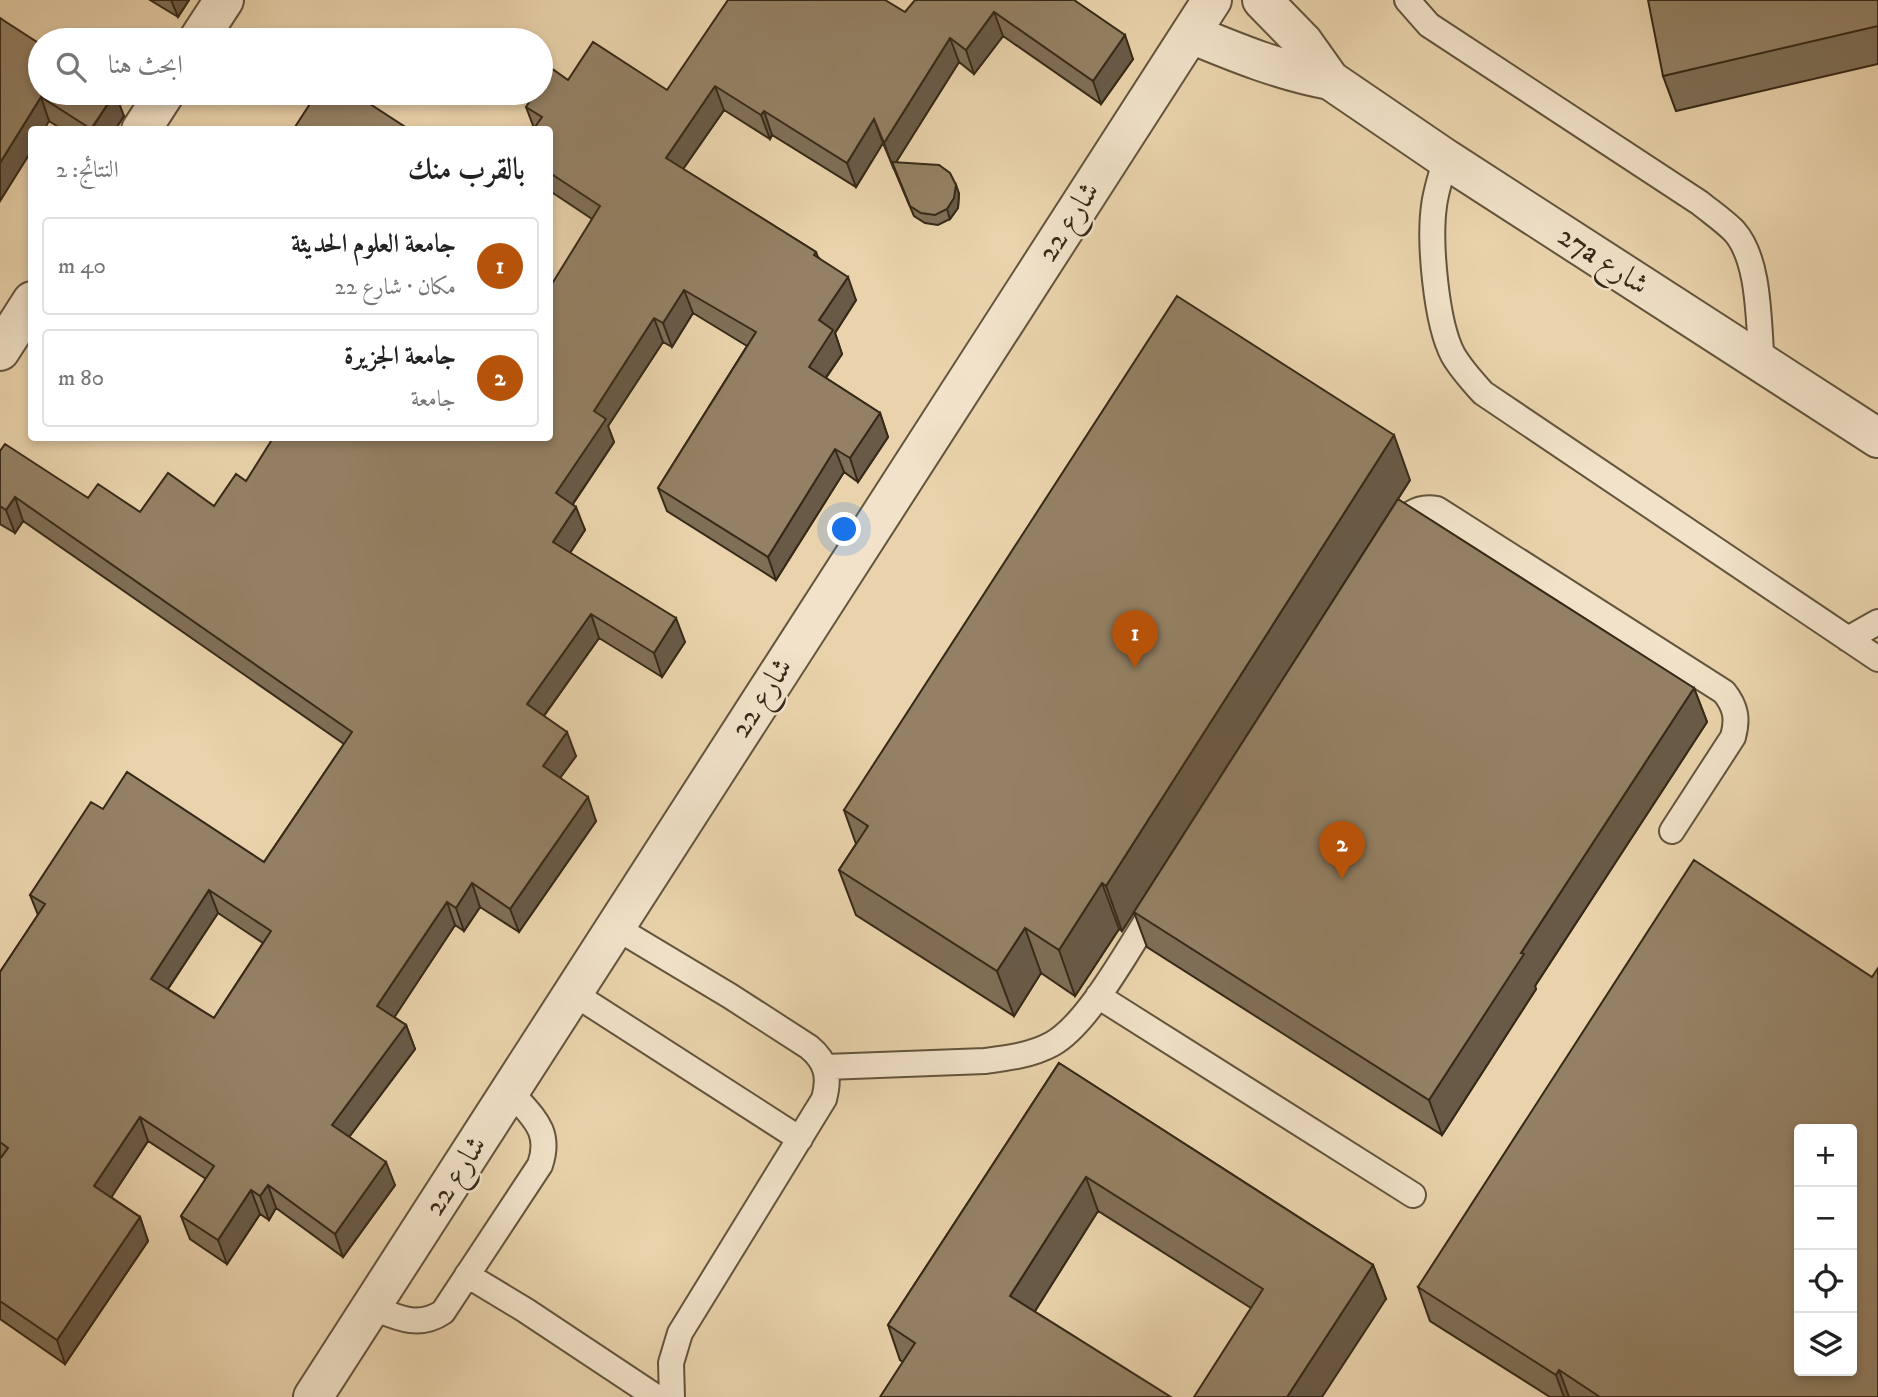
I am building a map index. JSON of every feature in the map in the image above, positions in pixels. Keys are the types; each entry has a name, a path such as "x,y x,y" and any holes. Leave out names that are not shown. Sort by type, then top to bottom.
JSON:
{"street":[{"path":"206,28 224,0"},
{"name":"شارع 22","path":"313,1397 1213,0"},
{"name":"27a شارع","path":"1262,0 1303,42 1330,79 1446,159 1878,438"},
{"name":"27a شارع","path":"1191,34 1258,61 1330,79"},
{"path":"144,126 157,105"},
{"path":"0,351 28,307"}],"lane":[{"path":"1407,0 1429,25 1700,204 1735,232 1748,254 1754,276 1762,363"},
{"path":"1446,159 1433,209 1438,307 1443,331 1453,355 1466,375 1483,393 1878,659"},
{"path":"1378,557 1408,514 1418,509 1437,509 1724,692 1736,711 1733,737 1672,831"},
{"path":"1848,639 1878,622"},
{"path":"826,1067 985,1061 1011,1058 1053,1043 1080,1020 1098,996 1172,880"},
{"path":"615,927 809,1047 820,1056 826,1067 829,1083 824,1099 680,1333 671,1363 671,1397"},
{"path":"573,993 800,1139"},
{"path":"1098,996 1413,1195"},
{"path":"371,1307 407,1321 432,1319 443,1311 540,1165 544,1138 538,1124 511,1092"},
{"path":"467,1275 656,1397"}],"building":[{"path":"728,0 885,0 905,12 915,0 1074,0 1125,35 1093,81 994,12 966,50 950,38 884,143 874,119 847,163 764,111 761,115 715,86 666,158 816,252 814,255 848,277 819,320 833,330 809,367 880,413 850,458 835,449 768,557 658,488 756,332 684,290 663,323 654,318 594,411 606,419 556,493 576,507 553,542 676,618 654,653 591,614 527,704 567,732 543,766 588,797 510,909 472,883 456,908 447,902 377,1006 406,1025 332,1125 386,1162 335,1234 268,1185 260,1196 251,1190 218,1240 181,1216 214,1166 140,1117 94,1186 140,1217 57,1340 0,1301 0,1159 8,1148 0,1142 0,972 45,904 30,895 91,802 103,809 127,772 264,862 352,732 15,497 6,510 0,506 0,451 5,444 88,498 98,484 140,512 168,473 214,506 236,474 246,481 271,441 553,441 553,282 600,206 553,175 553,126 536,126 542,117 526,107 553,105 553,69 568,80 593,42 667,90","holes":["209,890 271,931 214,1018 151,979"]},
{"path":"1648,0 1878,0 1878,26 1663,76"},
{"path":"0,18 28,36 28,105 36,105 0,163"},
{"path":"54,105 107,105 93,126 86,126"},
{"path":"309,105 371,105 404,126 296,126"},
{"path":"892,162 939,165 950,173 956,185 954,198 947,209 935,215 921,213 910,206"},
{"path":"1177,296 1394,435 1106,886 1102,883 1059,950 1025,928 997,971 839,870 868,826 844,810"},
{"path":"1398,499 1694,688 1521,953 1524,954 1429,1100 1134,912"},
{"path":"1694,860 1872,977 1878,968 1878,1397 1600,1397 1559,1370 1556,1375 1418,1287"},
{"path":"1059,1063 1373,1265 1287,1397 1194,1397 1263,1289 1086,1177 1010,1296 1171,1397 880,1397 915,1343 888,1325"}],"place":[{"name":"جامعة العلوم الحديثة","path":"1135,668"},
{"name":"جامعة الجزيرة","path":"1342,879"}]}
